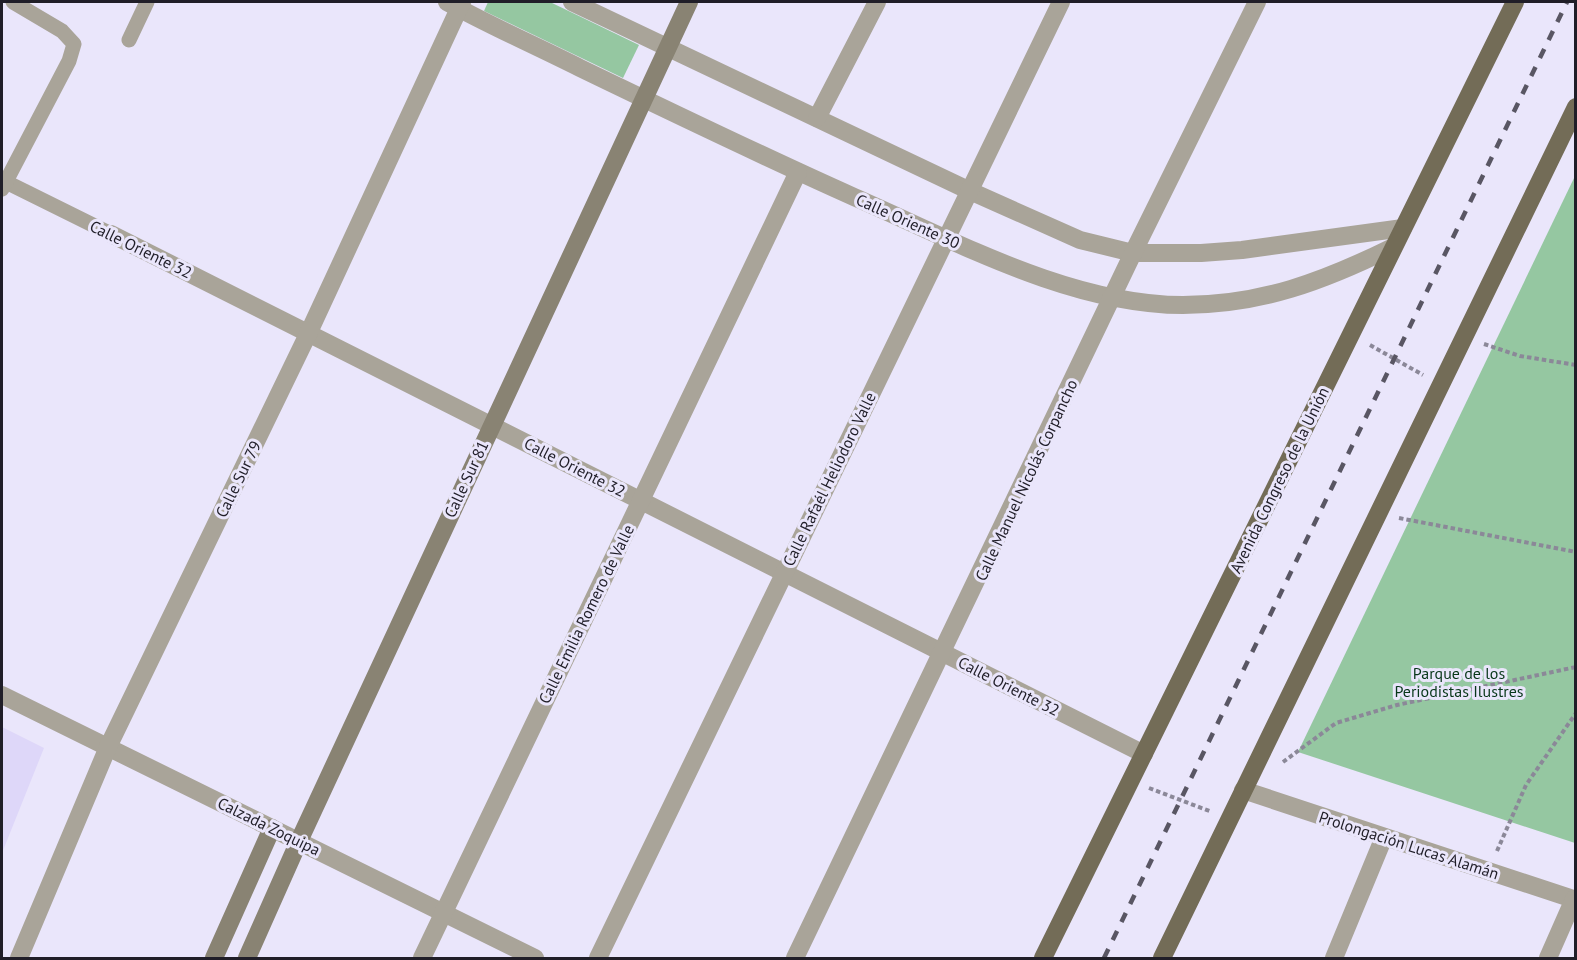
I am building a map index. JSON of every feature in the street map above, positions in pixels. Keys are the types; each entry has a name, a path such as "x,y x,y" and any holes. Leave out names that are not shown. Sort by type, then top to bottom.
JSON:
{"main road":[{"name":"Avenida Congreso de la Unión","path":"1043,958 1515,2"},
{"path":"1162,958 1575,107"}],"street":[{"path":"572,2 1063,233 1133,253 1201,253 1242,250 1403,228"},
{"name":"Calle Sur 81","path":"247,958 298,841 642,98 689,2"},
{"path":"816,118 877,2"},
{"name":"Calle Rafaél Heliodoro Valle","path":"598,958 1061,2"},
{"name":"Calle Manuel Nicolás Corpancho","path":"795,958 944,653 1133,253 1257,2"},
{"name":"Calle Oriente 30","path":"456,4 642,98 798,172 1006,263 1112,299 1181,305 1219,304 1290,291 1334,276 1393,248"},
{"name":"Calle Sur 79","path":"19,958 108,747 309,332 456,4"},
{"name":"Calle Emilia Romero de Valle","path":"422,958 442,912 798,172"},
{"name":"Calle Oriente 32","path":"111,234 1144,754"},
{"name":"Calzada Zoquipa","path":"2,695 535,958"},
{"name":"Prolongación Lucas Alamán","path":"1243,790 1574,900"},
{"path":"213,958 272,828"},
{"path":"1334,958 1384,837"},
{"path":"1548,958 1574,900"}],"lane":[{"path":"4,185 69,62 74,44 62,31 13,2"},
{"path":"129,40 147,2"},
{"name":"Calle Oriente 32","path":"4,185 111,234"}],"path":[{"path":"1351,334 1440,384"},
{"path":"1464,337 1520,356 1575,365"},
{"path":"1377,514 1575,552"},
{"path":"1280,763 1336,723 1397,705 1575,667"},
{"path":"1489,871 1526,785 1575,713"},
{"path":"1131,781 1230,818"}],"shaded area":[{"path":"2,727 44,748 2,853"}],"green space":[{"path":"488,2 550,2 639,45 623,78 484,11"},
{"name":"Parque de los Periodistas Ilustres","path":"1575,176 1576,843 1298,752"}],"railway":[{"path":"1104,958 1567,2"}]}
